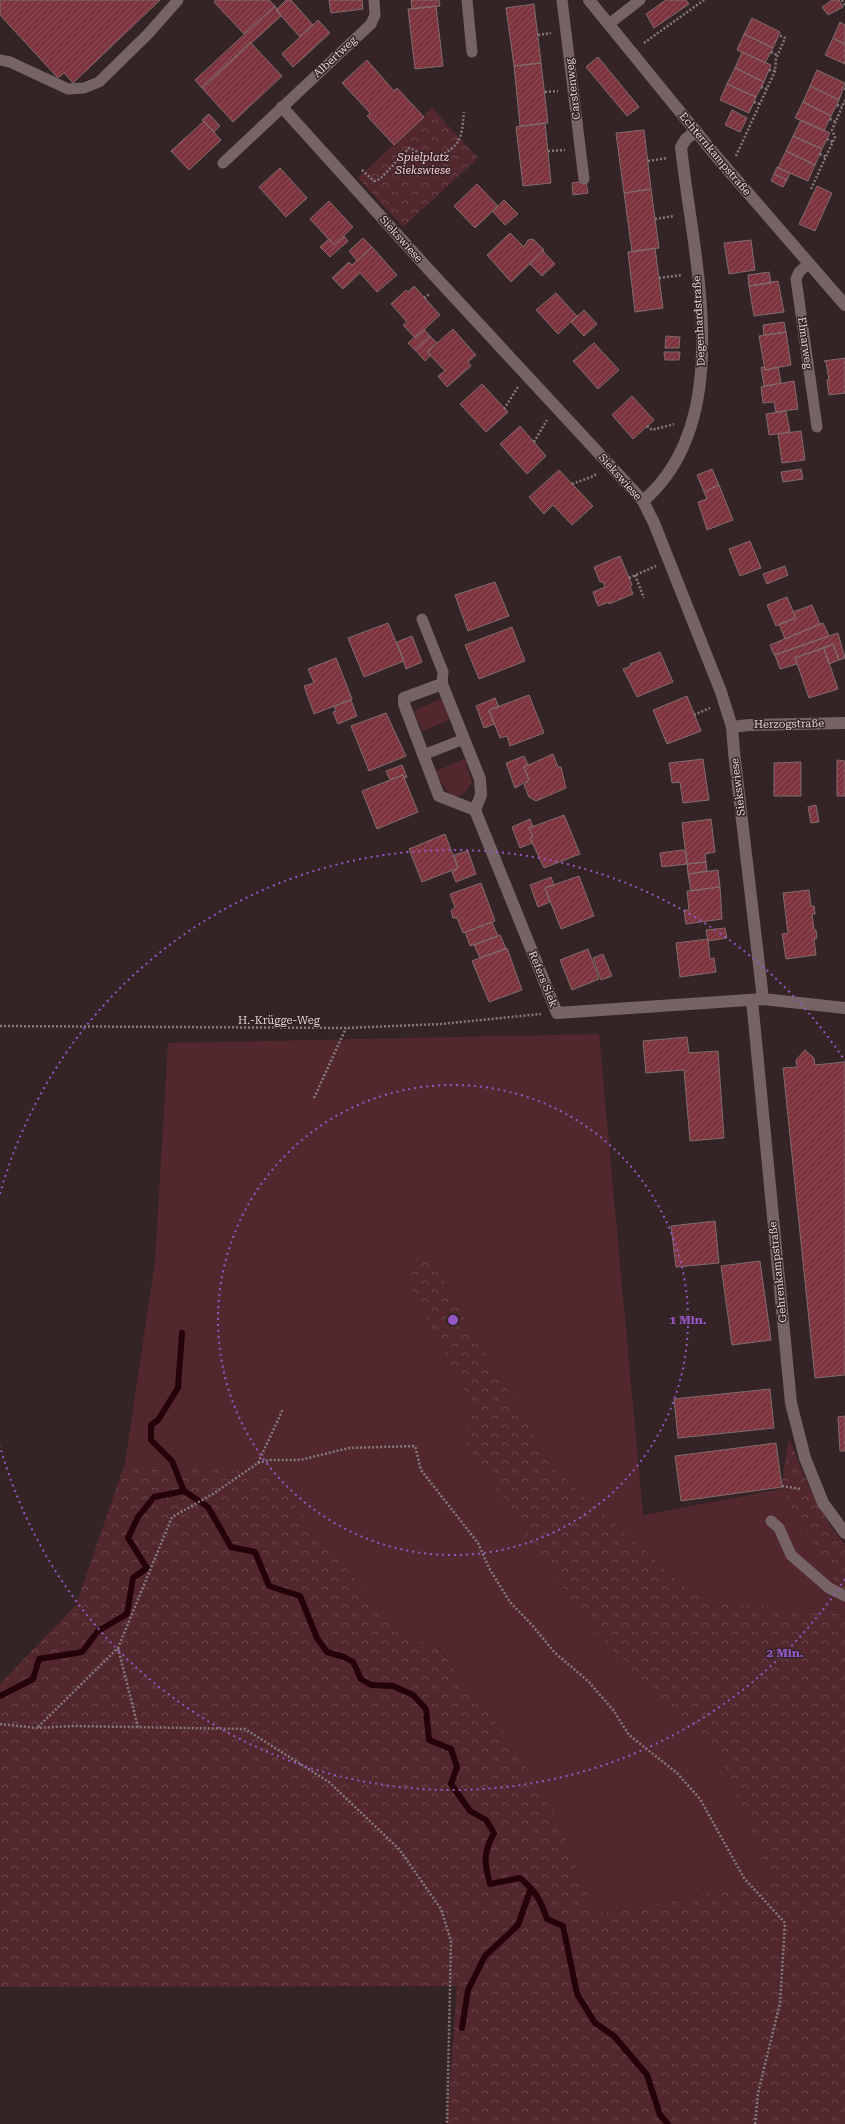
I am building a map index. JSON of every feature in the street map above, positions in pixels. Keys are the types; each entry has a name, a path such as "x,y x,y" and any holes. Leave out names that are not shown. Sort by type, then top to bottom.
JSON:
{"street":[{"name":"Echternkampstraße","path":"589,0 696,131 808,264 845,305"},
{"name":"Siekswiese","path":"282,107 350,182 376,204 643,501 654,523 713,670 732,727 757,999"},
{"name":"Degenhardstraße","path":"643,501 663,480 680,450 693,418 699,396 702,373 702,332 691,214 681,147 686,139 696,131"},
{"path":"442,684 464,739 480,779 481,795 475,810 440,796 404,704 404,698 442,684"},
{"name":"Herzogstraße","path":"732,727 749,725 845,723"},
{"name":"Refers Siek","path":"475,810 557,1013 757,999 845,1008"},
{"name":"Gehrenkampstraße","path":"757,999 791,1403 804,1458 823,1503 845,1533"}],"lane":[{"path":"0,60 10,62 68,89 84,88 99,82 148,34 178,0"},
{"name":"Albertweg","path":"223,163 371,24 375,15 374,0"},
{"path":"467,0 472,52"},
{"name":"Carstenweg","path":"562,0 584,179"},
{"path":"608,24 640,0"},
{"name":"Elmarweg","path":"808,264 799,272 796,279 817,427"},
{"path":"422,619 443,672 442,684"},
{"path":"423,755 464,739"},
{"path":"771,1521 779,1528 791,1555 829,1588 845,1596"}],"path":[{"path":"842,0 845,5"},
{"path":"642,45 702,1"},
{"path":"734,158 775,71 777,55 785,38 779,35"},
{"path":"771,52 777,55"},
{"path":"769,70 775,71"},
{"path":"761,87 767,89"},
{"path":"811,188 835,137 832,130 845,100"},
{"path":"754,102 760,104"},
{"path":"837,105 842,107"},
{"path":"350,182 362,170 374,181 380,179 409,148 435,159 448,152 461,139 464,112"},
{"path":"830,120 836,122"},
{"path":"827,139 833,142"},
{"path":"820,154 826,157"},
{"path":"648,161 671,157"},
{"path":"655,219 681,216"},
{"path":"659,278 688,274"},
{"path":"504,408 520,385"},
{"path":"534,442 550,417"},
{"path":"647,426 652,430 678,422"},
{"path":"572,484 594,476 599,470"},
{"path":"629,578 653,568"},
{"path":"635,575 644,598"},
{"path":"694,715 715,707"},
{"name":"H.-Krügge-Weg","path":"0,1026 346,1028 441,1024 557,1013"},
{"path":"314,1098 346,1028"},
{"path":"258,1463 283,1409"},
{"path":"37,1728 118,1648 172,1517 213,1494 258,1463 270,1460 300,1460 348,1448 415,1446 421,1470 478,1543 489,1568 510,1602 532,1625 555,1653 588,1681 614,1711 629,1736 677,1773 700,1799 744,1878 785,1923 780,2003 758,2093 755,2124"},
{"path":"118,1648 138,1727"},
{"path":"0,1724 37,1728 73,1726 245,1729 329,1782 399,1849 442,1910 451,1941 447,2124"}],"green space":[{"name":"Spielplatz Siekswiese","path":"432,108 478,158 403,227 358,178"},
{"path":"440,699 443,701 449,720 422,731 414,711"},
{"path":"465,759 472,783 466,791 461,795 456,796 451,794 443,785 436,771"},
{"path":"599,1034 643,1515 781,1489 845,1600 845,1610 731,1605 686,1588 554,1469 430,1257 403,1273 469,1401 466,1443 584,1620 726,1768 773,1882 595,1914 563,1831 514,1746 437,1645 402,1636 268,1474 125,1463 155,1261 168,1043"},
{"path":"430,1257 554,1469 686,1588 731,1605 845,1610 845,2124 447,2124 457,1986 0,1987 0,1684 76,1605 125,1463 268,1473 402,1636 436,1645 514,1746 563,1831 595,1914 772,1882 726,1768 584,1620 466,1443 469,1401 403,1273"},
{"path":"789,1438 812,1494 835,1533 845,1544 845,1600 781,1489"}],"building":[{"path":"0,0 160,0 73,83 64,73 58,78 0,15"},
{"path":"216,0 269,0 275,6 244,34 214,2"},
{"path":"286,0 291,0 313,25 300,37 276,10"},
{"path":"329,0 362,0 363,9 331,13"},
{"path":"411,0 439,0 440,6 412,9"},
{"path":"666,0 686,0 689,4 654,28 646,14"},
{"path":"832,0 839,0 843,7 828,15 822,7"},
{"path":"534,4 541,63 514,66 506,8"},
{"path":"275,6 281,16 202,88 195,80"},
{"path":"436,6 443,66 415,69 408,9"},
{"path":"752,18 780,32 773,48 744,34"},
{"path":"318,20 330,33 293,67 282,54"},
{"path":"840,22 845,25 845,44 833,38"},
{"path":"744,34 773,48 765,63 737,50"},
{"path":"833,38 845,44 845,64 825,55"},
{"path":"250,42 282,76 233,122 202,88"},
{"path":"742,52 771,65 764,82 735,68"},
{"path":"598,57 639,107 627,116 586,67"},
{"path":"367,60 394,91 397,88 424,117 394,145 367,116 370,113 342,83"},
{"path":"541,63 548,123 520,126 514,66"},
{"path":"735,68 764,82 756,97 727,84"},
{"path":"817,70 845,83 839,100 810,86"},
{"path":"727,84 756,97 749,113 720,100"},
{"path":"810,86 839,100 831,116 803,102"},
{"path":"803,102 831,116 824,131 795,118"},
{"path":"732,110 747,118 740,132 725,125"},
{"path":"209,114 220,126 214,132 202,120"},
{"path":"801,120 830,133 822,149 793,136"},
{"path":"204,121 221,140 189,170 171,151"},
{"path":"545,123 551,183 523,186 516,127"},
{"path":"644,130 651,189 624,193 616,133"},
{"path":"793,136 822,149 815,165 786,151"},
{"path":"786,151 815,165 808,181 778,168"},
{"path":"777,167 790,173 787,180 774,174"},
{"path":"280,168 307,198 286,217 259,187"},
{"path":"774,174 787,180 783,187 771,181"},
{"path":"586,181 588,193 573,195 572,183"},
{"path":"477,184 498,206 475,228 454,206"},
{"path":"817,186 832,193 815,231 799,224"},
{"path":"651,189 659,248 632,252 624,193"},
{"path":"504,200 518,214 505,225 493,212"},
{"path":"329,201 353,227 334,245 310,219"},
{"path":"510,233 524,247 528,240 533,239 544,250 511,282 487,255"},
{"path":"344,236 348,241 330,257 320,247 329,239 334,245"},
{"path":"363,238 372,247 357,261 349,251"},
{"path":"751,240 755,270 729,274 724,243"},
{"path":"372,247 397,275 377,292 360,273 343,289 332,278 349,262 352,265"},
{"path":"655,248 663,308 635,312 628,252"},
{"path":"543,251 555,264 542,276 530,264"},
{"path":"769,272 771,283 749,286 748,275"},
{"path":"778,281 784,312 754,316 749,286"},
{"path":"414,286 440,315 415,338 403,325 407,322 391,304 406,290 408,292"},
{"path":"556,293 577,316 558,334 536,310"},
{"path":"584,310 597,324 584,336 571,322"},
{"path":"784,322 786,332 764,335 763,325"},
{"path":"424,329 430,336 415,350 408,343"},
{"path":"453,329 476,355 468,362 471,366 447,387 438,376 445,371 427,352"},
{"path":"786,332 791,365 765,370 759,336"},
{"path":"430,336 437,343 427,352 431,355 425,361 415,350"},
{"path":"666,336 680,337 679,348 665,348"},
{"path":"594,343 619,370 598,389 573,361"},
{"path":"664,352 680,352 679,360 665,360"},
{"path":"845,358 845,393 829,395 827,380 829,380 826,362 824,361"},
{"path":"761,367 764,367 765,370 778,367 781,383 764,386"},
{"path":"794,381 798,409 776,412 774,402 763,403 761,387"},
{"path":"482,384 508,412 486,432 460,404"},
{"path":"632,396 654,420 633,439 612,415"},
{"path":"786,411 790,432 769,435 766,414"},
{"path":"520,426 546,456 527,474 500,444"},
{"path":"801,431 805,460 782,463 778,434"},
{"path":"712,469 719,485 704,492 697,475"},
{"path":"801,469 803,479 783,482 781,472"},
{"path":"559,470 593,506 572,525 553,505 544,514 529,497"},
{"path":"719,485 733,520 707,530 698,502 707,499 704,492"},
{"path":"750,541 761,568 740,576 729,549"},
{"path":"620,556 632,585 630,586 633,594 609,604 609,602 598,606 593,592 605,587 603,582 600,582 594,567"},
{"path":"785,566 788,575 767,584 763,574"},
{"path":"495,582 509,616 468,631 455,595"},
{"path":"787,597 796,618 776,626 767,605"},
{"path":"812,605 820,624 785,639 779,624 796,618 793,612"},
{"path":"388,623 404,661 364,677 348,638"},
{"path":"823,623 829,636 774,655 770,645"},
{"path":"512,627 525,661 479,679 465,645"},
{"path":"838,633 845,658 839,660 833,644 795,658 797,664 780,669 775,655"},
{"path":"412,636 422,662 406,669 397,642"},
{"path":"833,644 839,660 829,664 824,648"},
{"path":"824,648 838,689 809,698 795,658"},
{"path":"660,652 673,682 637,697 623,669 631,666 630,664"},
{"path":"336,658 352,699 314,714 304,686 314,683 308,669"},
{"path":"529,695 544,733 510,746 507,736 500,738 489,710"},
{"path":"687,696 701,731 667,744 653,710"},
{"path":"495,698 499,707 489,710 494,724 484,728 476,706"},
{"path":"351,700 357,716 338,724 333,712 336,711 334,706"},
{"path":"386,713 406,756 369,771 351,726"},
{"path":"553,754 558,767 561,767 566,788 536,801 529,797 524,785 529,780 524,767"},
{"path":"524,756 528,765 524,767 529,780 515,788 506,763"},
{"path":"703,759 709,800 683,803 680,782 672,783 669,763"},
{"path":"837,760 845,761 845,796 837,796"},
{"path":"801,762 801,796 774,796 774,763"},
{"path":"402,765 407,777 404,778 403,775 390,780 386,771"},
{"path":"403,775 418,812 377,829 362,791"},
{"path":"816,805 819,822 811,823 808,807"},
{"path":"564,815 580,854 544,868 530,838 533,837 529,828"},
{"path":"530,819 533,827 529,828 533,837 530,838 532,843 520,848 512,827"},
{"path":"711,819 715,852 705,854 706,862 687,864 682,823"},
{"path":"445,834 458,868 422,882 409,849"},
{"path":"682,850 686,851 687,864 662,867 660,853"},
{"path":"468,851 476,874 456,882 452,872 458,868 454,855"},
{"path":"706,862 707,871 688,874 687,864"},
{"path":"718,870 720,887 691,891 688,874"},
{"path":"579,876 594,916 561,929 545,888"},
{"path":"551,877 554,885 545,888 550,902 538,907 530,885"},
{"path":"481,883 495,921 463,933 457,918 453,918 451,911 455,907 450,894"},
{"path":"720,887 722,919 686,924 684,910 689,910 687,891"},
{"path":"809,890 811,906 814,906 815,914 812,914 814,930 816,930 817,938 814,939 816,955 786,959 782,934 788,933 783,893"},
{"path":"492,922 498,936 470,946 465,932"},
{"path":"725,928 727,938 708,941 706,930"},
{"path":"500,935 506,949 480,958 474,945"},
{"path":"708,939 710,959 714,958 716,972 680,977 676,943"},
{"path":"507,948 522,990 489,1002 472,961"},
{"path":"588,949 599,979 572,990 560,960"},
{"path":"603,954 612,976 601,980 593,958"},
{"path":"687,1037 689,1053 718,1051 724,1138 690,1141 684,1070 646,1073 643,1041"},
{"path":"805,1050 814,1058 815,1065 845,1062 845,1375 815,1378 783,1068 797,1067 796,1060"},
{"path":"715,1221 719,1263 676,1267 671,1226"},
{"path":"760,1261 771,1340 732,1345 721,1266"},
{"path":"770,1389 774,1428 678,1438 674,1399"},
{"path":"845,1416 845,1451 840,1451 838,1417"},
{"path":"776,1443 782,1487 681,1501 675,1456"}],"waterway":[{"path":"182,1333 178,1388 158,1420 151,1425 151,1440 172,1461 184,1491 208,1507 231,1547 255,1552 269,1586 300,1596 317,1638 327,1652 344,1657 353,1662 361,1679 371,1685 393,1686 413,1695 426,1709 429,1740 451,1749 457,1767 451,1784 470,1811 486,1820 494,1833 486,1852 486,1863 490,1884 520,1878 537,1896 547,1919 563,1926 577,1994 595,2023 614,2036 647,2075 660,2115 668,2124"},
{"path":"0,1696 33,1679 39,1659 82,1652 98,1631 127,1614 133,1578 147,1568 128,1538 138,1517 154,1497 184,1491"},
{"path":"462,2028 468,1990 485,1956 518,1925 531,1888"}]}
